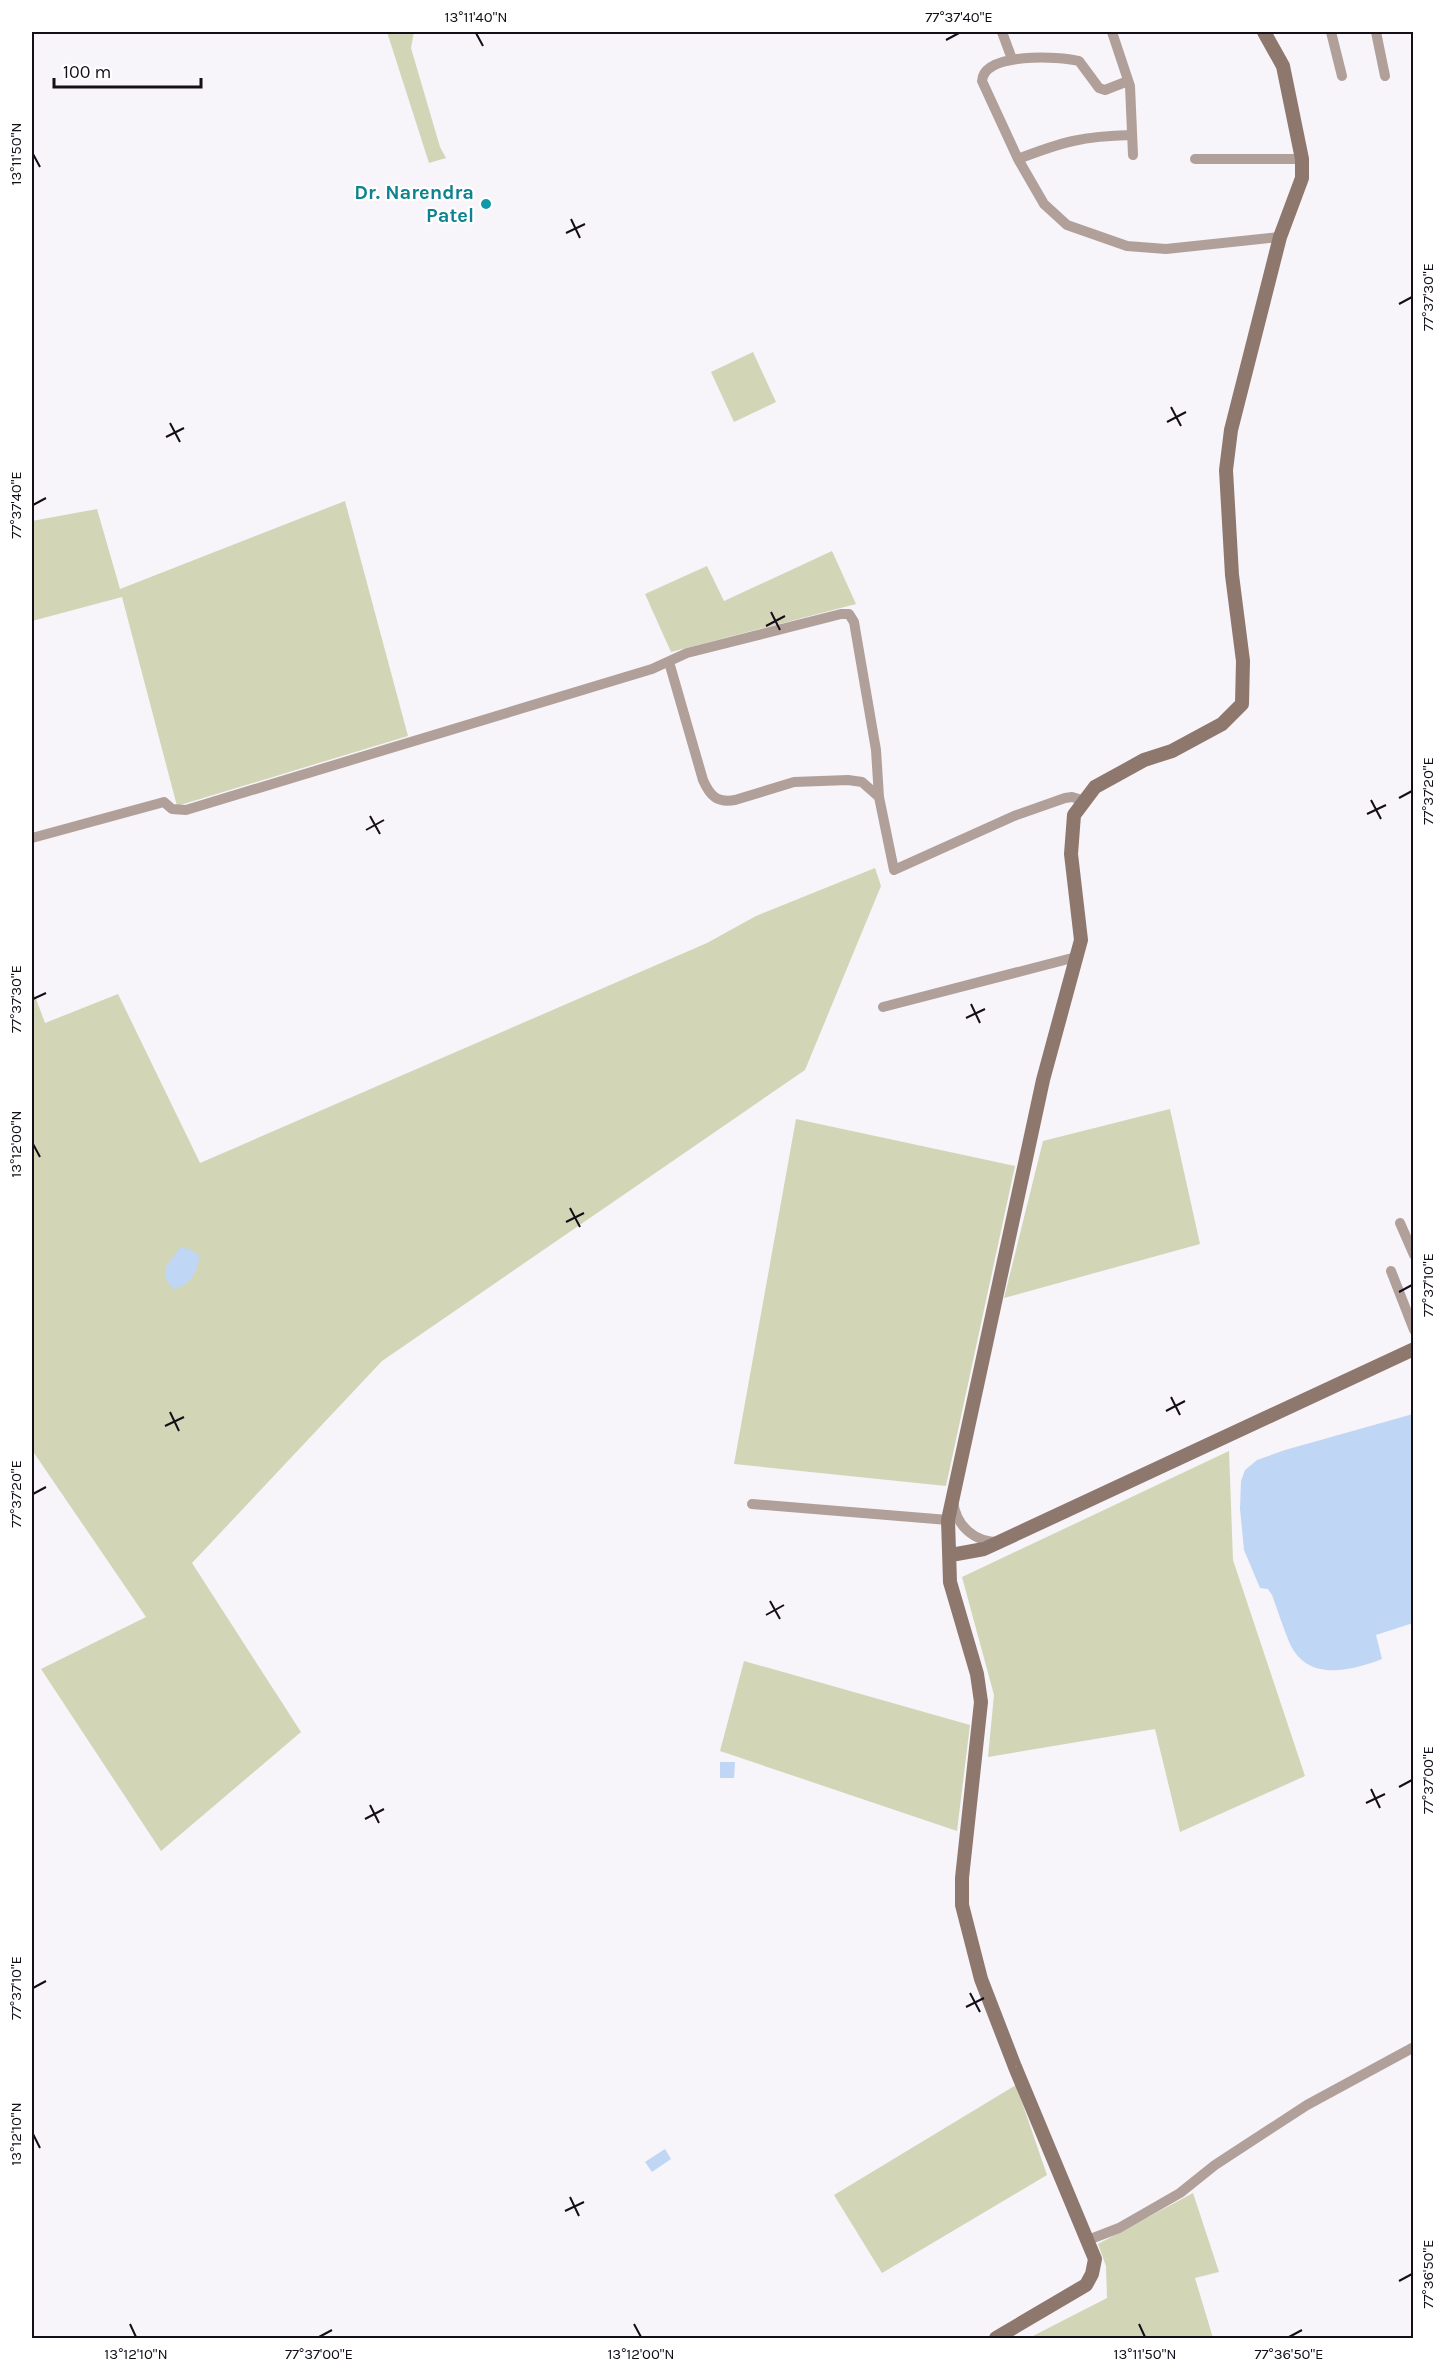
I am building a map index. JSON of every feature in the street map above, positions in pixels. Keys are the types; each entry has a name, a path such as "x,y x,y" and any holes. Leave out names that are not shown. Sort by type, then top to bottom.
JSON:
{"street":[{"path":"1002,32 1012,59"},
{"path":"1112,32 1128,81 1133,155"},
{"path":"996,2338 1086,2284 1092,2274 1095,2259 981,1979 962,1905 962,1878 981,1702 977,1674 950,1582 951,1554 948,1520 1040,1092 1081,940 1071,854 1074,815 1095,787 1144,760 1172,751 1222,724 1242,704 1243,661 1232,575 1226,470 1231,430 1280,237 1302,178 1302,159 1283,66 1267,32"},
{"path":"1332,32 1342,76"},
{"path":"1376,32 1385,76"},
{"path":"1128,81 1105,90 1099,88 1079,61 1036,57 1012,59 989,69 982,76 981,81 1018,159 1044,204 1067,225 1127,246 1166,249 1280,237"},
{"path":"1018,159 1072,140 1095,136 1131,135"},
{"path":"1195,159 1302,159"},
{"path":"32,838 164,802 172,809 186,810 652,669 687,653 823,618 849,614 854,621 860,650 876,750 879,797 894,870 1014,816 1054,801 1072,797 1085,801"},
{"path":"669,662 703,780 715,798 721,801 735,800 794,782 848,780 862,782 879,797"},
{"path":"883,1007 1076,957"},
{"path":"1400,1223 1413,1255"},
{"path":"1391,1271 1413,1330"},
{"path":"951,1554 984,1549 1413,1349"},
{"path":"953,1497 954,1511 964,1528 984,1540 999,1542"},
{"path":"752,1504 948,1520"},
{"path":"1088,2240 1119,2228 1180,2193 1215,2165 1298,2110 1413,2047"}],"green space":[{"path":"387,32 414,32 411,48 440,147 446,158 429,163"},
{"path":"753,352 776,402 734,422 711,372"},
{"path":"345,501 408,736 177,806 122,597 32,621 32,521 97,509 120,589"},
{"path":"832,551 856,604 671,652 645,594 707,566 724,601"},
{"path":"875,868 881,886 805,1070 382,1361 192,1563 301,1732 161,1851 41,1669 146,1617 32,1450 32,988 45,1023 118,994 200,1163 707,943 756,916"},
{"path":"1170,1109 1200,1244 1004,1298 1043,1141"},
{"path":"796,1119 1015,1166 946,1486 734,1464"},
{"path":"1229,1451 1233,1560 1305,1776 1180,1832 1155,1729 988,1757 994,1695 962,1577"},
{"path":"744,1661 970,1725 957,1831 720,1751"},
{"path":"1016,2085 1047,2175 882,2273 834,2195"},
{"path":"1193,2193 1219,2272 1195,2278 1213,2338 1029,2338 1107,2298 1106,2266 1098,2244"}],"water":[{"path":"180,1248 194,1252 199,1256 199,1262 189,1281 174,1289 165,1273"},
{"path":"1413,1414 1413,1623 1376,1635 1382,1659 1344,1670 1319,1669 1298,1656 1290,1644 1272,1595 1268,1589 1260,1588 1244,1550 1240,1509 1241,1481 1245,1470 1257,1460 1285,1450"},
{"path":"720,1762 735,1762 734,1778 720,1778"},
{"path":"665,2149 671,2159 652,2172 645,2162"}],"place":[{"name":"Dr. Narendra Patel","path":"486,204"}]}
